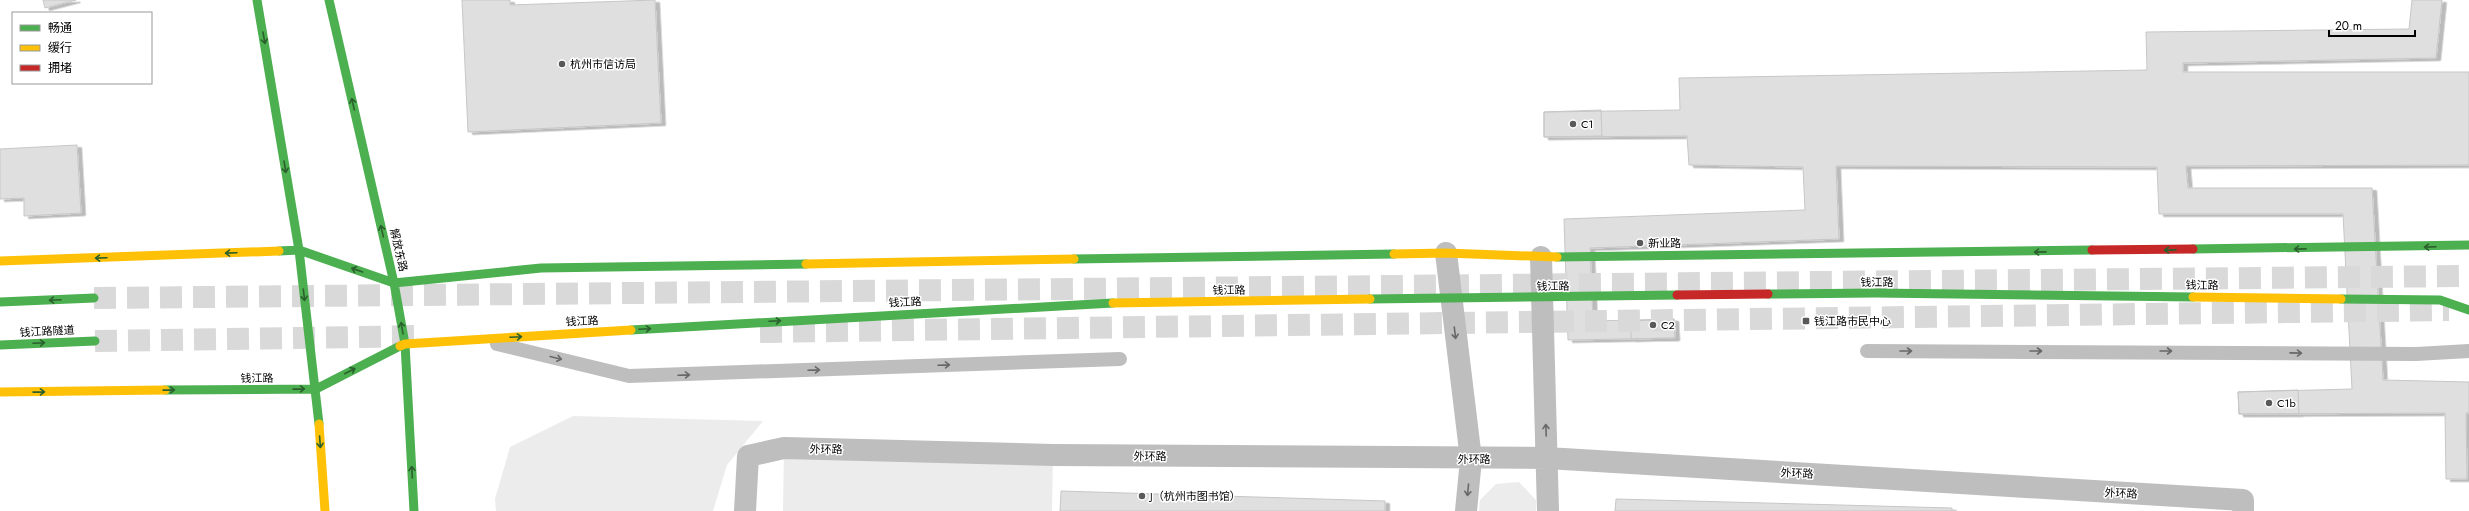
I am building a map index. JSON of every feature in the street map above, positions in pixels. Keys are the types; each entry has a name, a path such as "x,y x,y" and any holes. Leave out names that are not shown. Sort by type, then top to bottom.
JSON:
{"main road":[{"path":"257,0 299,250 316,389 325,511"},
{"name":"解放东路","path":"329,0 394,283 405,344 414,511"},
{"path":"0,261 299,250 394,283 541,268 1446,253 1541,257 2469,245"},
{"name":"钱江路","path":"0,392 316,389 405,344 1082,303 1875,293 2440,300 2469,310"},
{"path":"0,302 94,298"},
{"name":"钱江路隧道","path":"0,345 95,341"}],"street":[{"path":"1446,253 1471,459 1466,511"},
{"path":"1541,257 1548,511"},
{"name":"外环路","path":"745,511 748,456 784,448 1053,455 1471,459 1547,458 2243,500 2243,511"}],"lane":[{"path":"478,339 629,376 1120,359"},
{"path":"1867,351 2416,354 2469,351"}],"shaded area":[{"path":"573,416 763,421 727,465 713,511 496,511 495,499 510,447"},
{"path":"784,448 1053,455 1052,511 783,511"},
{"path":"1519,482 1536,500 1536,511 1479,511 1480,500 1496,484"}],"building":[{"path":"43,0 76,0 45,8"},
{"name":"杭州市信访局","path":"462,0 510,0 510,5 655,0 661,123 468,132"},
{"name":"新业路","path":"2412,0 2442,0 2436,58 2183,63 2183,72 2469,72 2469,165 2186,166 2188,188 2372,188 2383,380 2469,382 2469,413 2466,413 2467,479 2446,479 2445,413 2239,414 2238,392 2352,389 2343,214 2159,214 2157,167 1836,166 1839,239 1590,248 1593,321 1674,319 1675,338 1568,340 1564,219 1805,210 1803,167 1689,165 1687,136 1544,137 1544,112 1680,110 1679,78 2147,70 2146,32 2409,29"},
{"name":"C1","path":"1601,110 1602,136 1544,137 1544,112"},
{"path":"77,145 81,213 24,216 24,198 0,199 0,149"},
{"name":"C2","path":"1674,319 1675,338 1631,339 1631,321"},
{"name":"C1b","path":"2298,390 2299,414 2239,414 2238,392"},
{"name":"J（杭州市图书馆）","path":"1061,491 1385,501 1385,511 1060,511"},
{"path":"1616,499 1952,508 1952,511 1615,511"}],"tunnel":[{"path":"94,298 2469,276"},
{"path":"760,332 2449,310"},
{"path":"95,341 422,336"}],"traffic: fast":[{"path":"257,0 299,250 319,424"},
{"path":"329,0 394,283 405,344 414,511"},
{"path":"2193,249 2469,245"},
{"path":"279,251 299,250 394,283 541,268 806,264"},
{"path":"1557,257 2092,250"},
{"path":"1074,259 1394,254"},
{"path":"1768,294 1875,293 2193,297"},
{"path":"1370,299 1677,295"},
{"path":"0,302 94,298"},
{"path":"2341,299 2440,300 2469,310"},
{"path":"631,330 1113,303"},
{"path":"0,345 95,341"},
{"path":"165,390 316,389 400,346"}],"traffic: slow":[{"path":"0,261 279,251"},
{"path":"1394,254 1446,253 1557,257"},
{"path":"806,264 1074,259"},
{"path":"2193,297 2341,299"},
{"path":"1113,303 1370,299"},
{"path":"400,346 405,344 631,330"},
{"path":"0,392 165,390"},
{"path":"319,424 325,511"}],"traffic: jam":[{"path":"2092,250 2193,249"},
{"path":"1677,295 1768,294"}],"place":[{"name":"杭州市信访局","path":"562,64"},
{"name":"C1","path":"1573,124"},
{"name":"新业路","path":"1640,243"},
{"name":"钱江路市民中心","path":"1806,321"},
{"name":"C2","path":"1653,325"},
{"name":"C1b","path":"2269,403"},
{"name":"J（杭州市图书馆）","path":"1142,496"}]}
